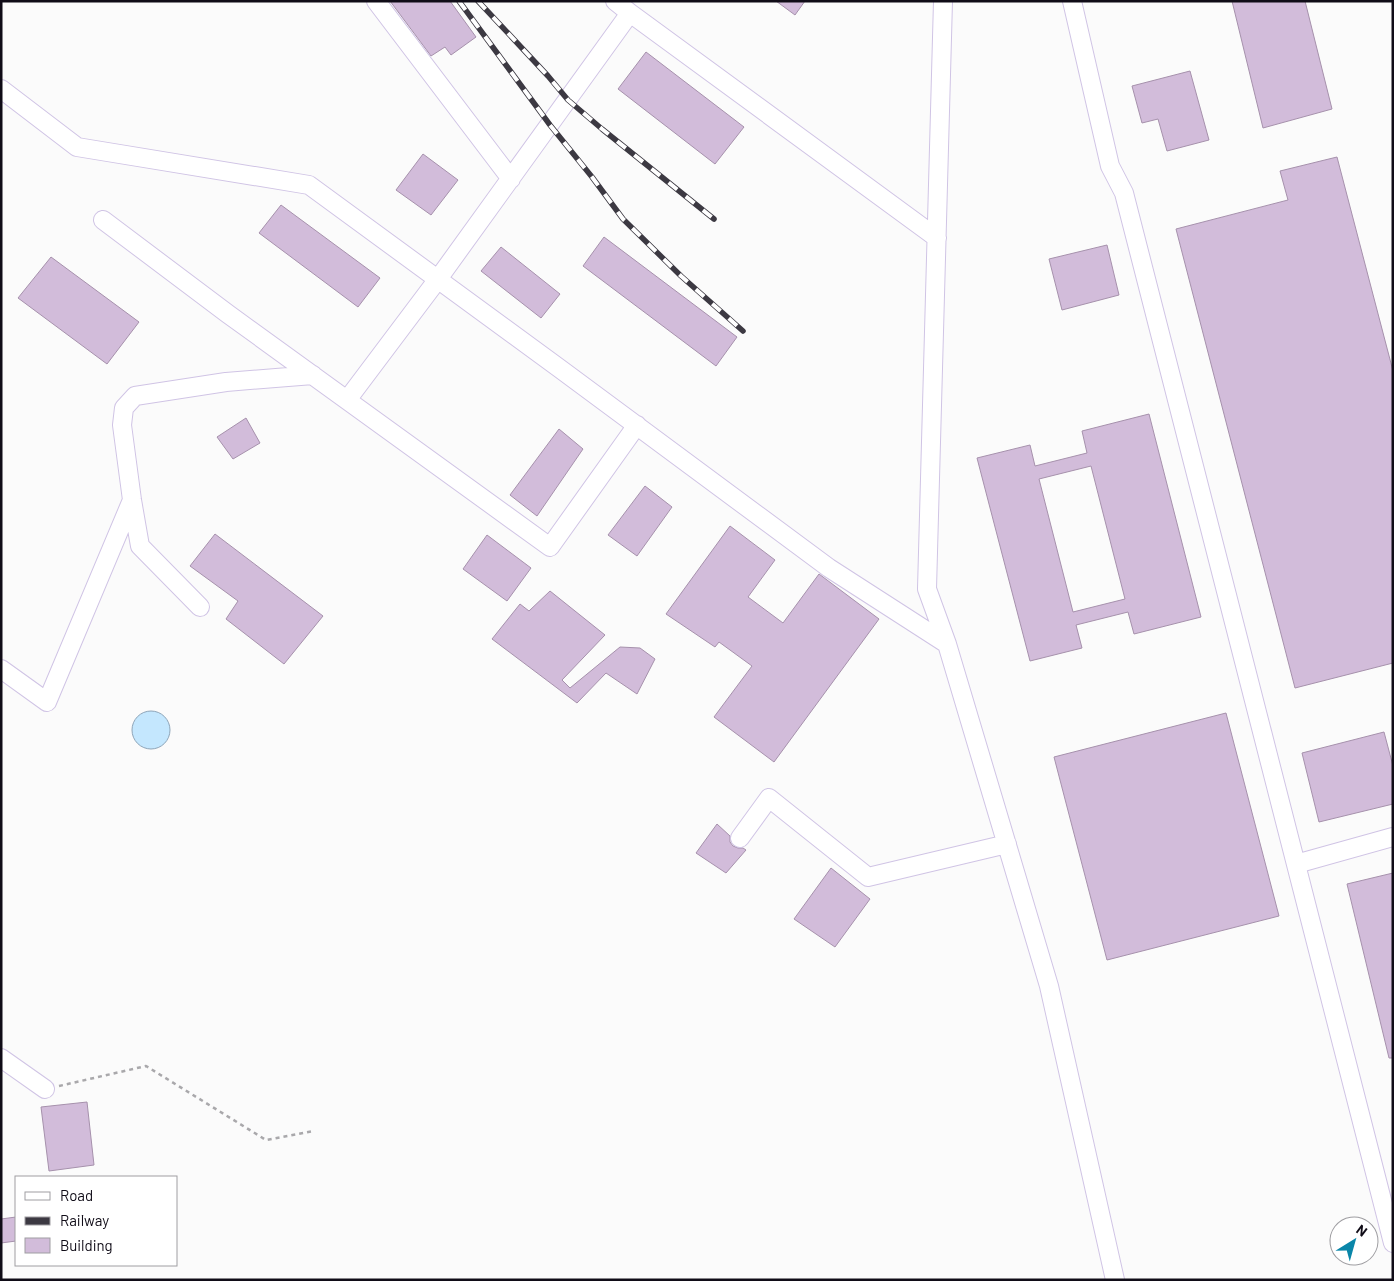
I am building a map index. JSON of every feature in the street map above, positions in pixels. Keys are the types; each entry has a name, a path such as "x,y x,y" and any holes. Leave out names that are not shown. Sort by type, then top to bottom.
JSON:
{"street":[{"path":"376,1 511,179"},
{"path":"615,1 937,238"},
{"path":"943,1 927,589 947,644 1049,986 1115,1280"},
{"path":"1072,1 1110,166 1124,193 1393,1243"},
{"path":"347,400 511,179 630,12"},
{"path":"1,88 77,147 309,185 829,568 947,644"},
{"path":"103,220 312,375 550,547 637,425"},
{"path":"200,607 140,546 122,425 124,408 135,396 226,382 312,375"},
{"path":"1,669 47,702 132,500"},
{"path":"740,838 769,798 868,877 1007,844"},
{"path":"1296,864 1393,837"},
{"path":"1,1058 45,1090"}],"path":[{"path":"45,1090 146,1066 266,1140 314,1131"}],"water":[{"path":"151,711 164,717 170,730 164,743 151,749 138,743 132,730 138,717"}],"building":[{"path":"390,1 450,1 476,37 451,55 445,47 431,56"},
{"path":"776,1 805,1 795,15"},
{"path":"1232,1 1305,1 1332,109 1263,128"},
{"path":"646,52 744,127 715,164 618,89"},
{"path":"1190,71 1209,140 1167,151 1158,119 1142,123 1132,86"},
{"path":"423,154 458,180 431,215 396,190"},
{"path":"1337,157 1393,371 1393,663 1295,688 1176,229 1288,200 1280,171"},
{"path":"281,205 380,278 358,307 259,233"},
{"path":"604,237 737,337 716,366 583,266"},
{"path":"1107,245 1119,295 1062,310 1049,259"},
{"path":"501,247 560,294 541,318 481,271"},
{"path":"51,257 139,322 107,364 18,298"},
{"path":"1149,414 1201,617 1134,634 1128,612 1076,625 1082,648 1030,661 977,458 1030,445 1035,466 1087,453 1082,431","holes":["1091,466 1125,599 1073,612 1039,479"]},
{"path":"246,418 260,443 233,459 217,437"},
{"path":"559,429 583,449 537,516 510,495"},
{"path":"645,486 672,507 637,556 608,535"},
{"path":"730,526 775,560 748,597 783,623 819,574 879,619 774,762 714,717 752,666 719,642 715,647 666,614"},
{"path":"215,534 323,616 284,664 226,619 238,601 190,566"},
{"path":"487,535 531,568 507,601 463,569"},
{"path":"550,591 605,635 562,680 570,688 620,647 640,648 655,659 637,694 606,673 577,703 492,639 520,604 529,611"},
{"path":"1226,713 1279,916 1107,960 1054,757"},
{"path":"1384,732 1393,766 1393,804 1319,822 1302,753"},
{"path":"717,824 730,836 730,842 733,846 746,850 726,873 696,853"},
{"path":"831,868 870,899 835,947 794,919"},
{"path":"1393,873 1393,1058 1389,1058 1347,884"},
{"path":"87,1102 94,1165 49,1171 41,1107"},
{"path":"15,1217 15,1241 1,1243 1,1219"}],"railway":[{"path":"459,1 550,125 623,219 681,276 743,331"},
{"path":"478,1 568,100 714,219"}]}
